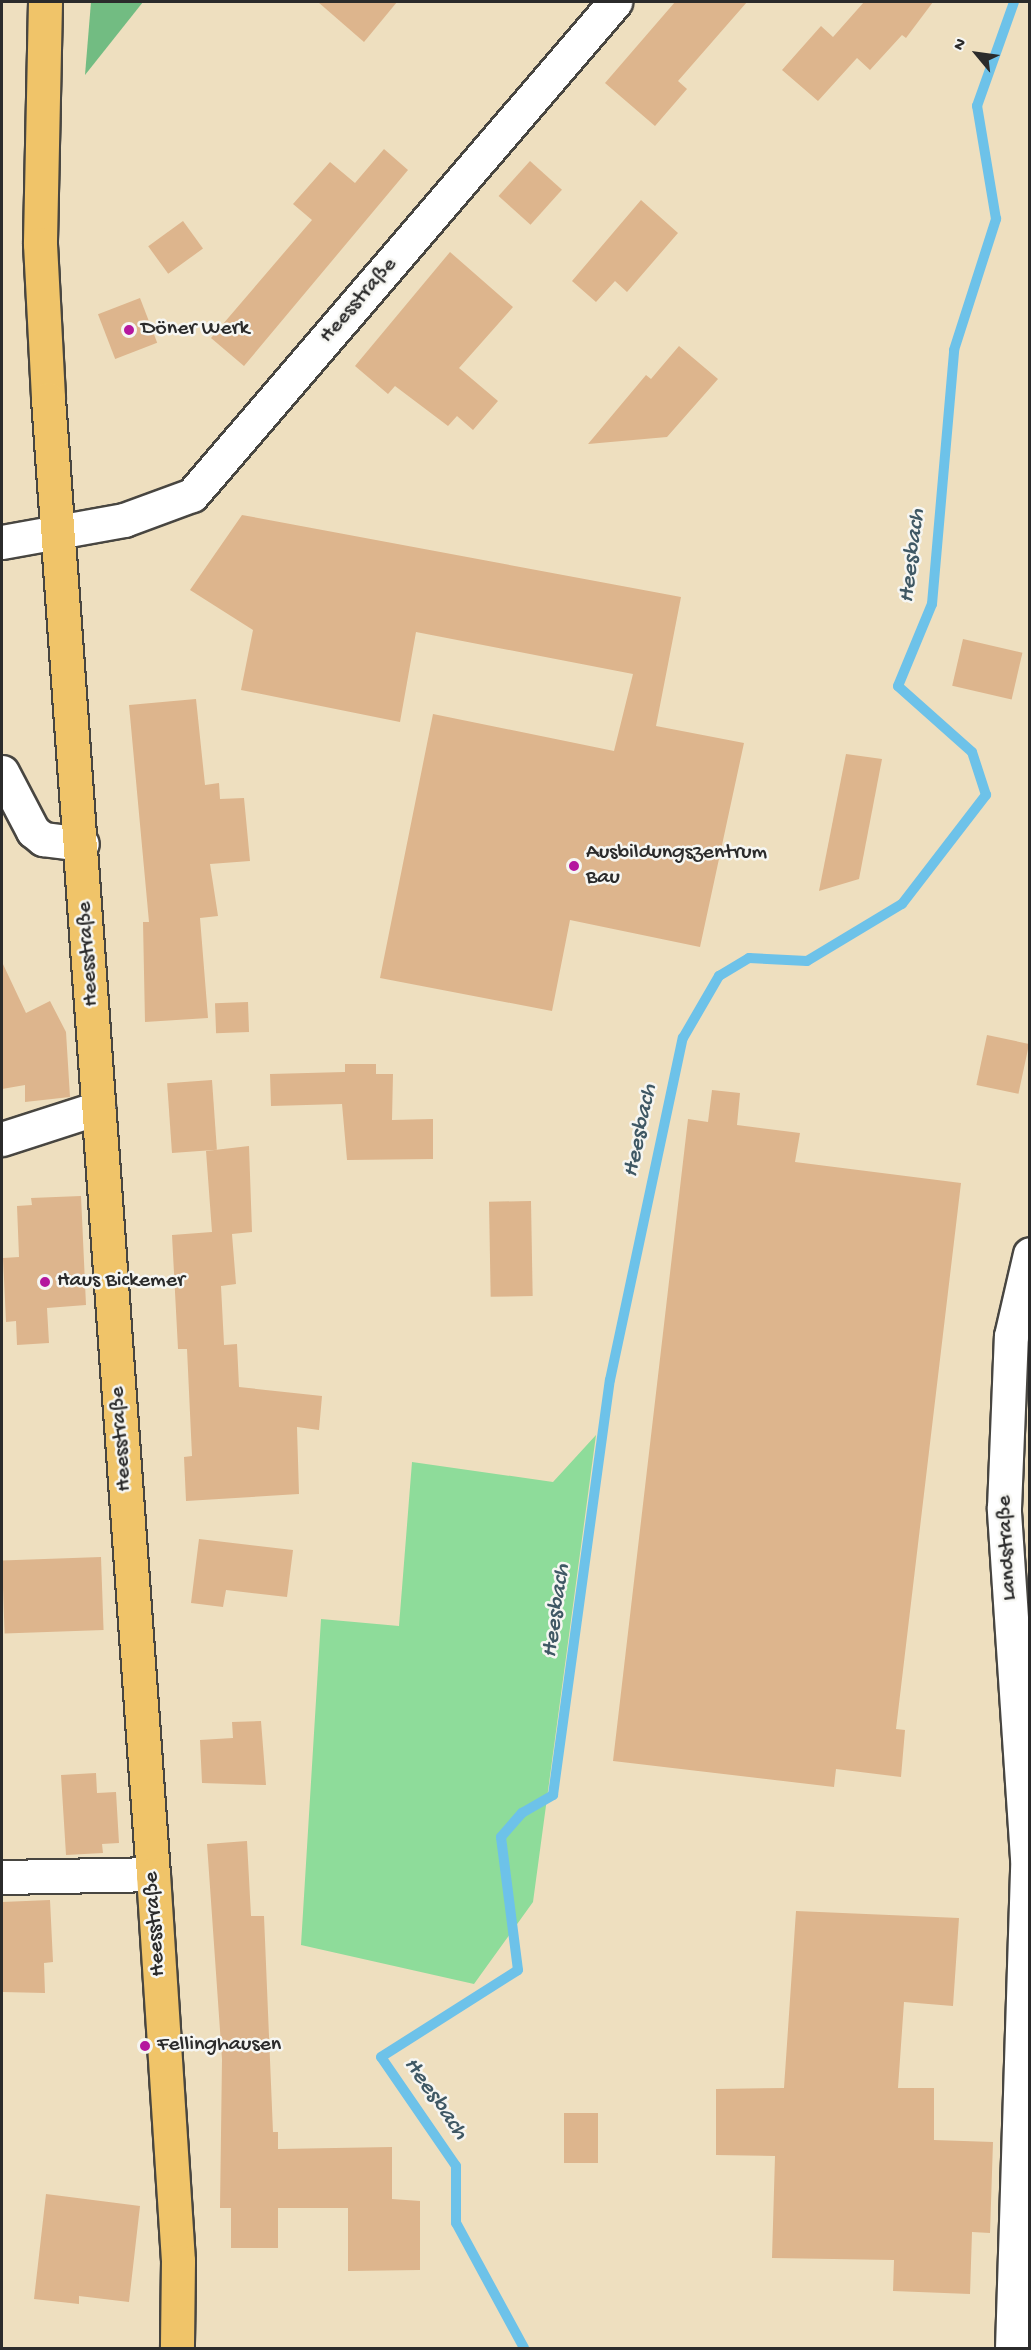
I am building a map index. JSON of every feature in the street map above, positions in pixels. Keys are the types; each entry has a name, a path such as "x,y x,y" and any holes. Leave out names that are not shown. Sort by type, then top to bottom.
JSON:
{"main road":[{"name":"Heesstraße","path":"45,2 40,244 98,1108 153,1874 178,2261 177,2349"}],"street":[{"name":"Heesstraße","path":"59,530 124,520 192,495 615,2"},
{"path":"2,542 59,530"},
{"path":"2,772 33,831 43,839 82,844"},
{"path":"2,1139 98,1108"},
{"name":"Landstraße","path":"1012,2349 1028,1859 1004,1508 1011,1336 1029,1254"},
{"path":"2,1877 153,1874"}],"green space":[{"path":"91,2 143,2 85,75"},
{"path":"596,1435 533,1902 474,1984 301,1945 321,1619 399,1626 412,1462 553,1482"}],"building":[{"path":"318,2 397,2 364,42"},
{"path":"675,2 747,2 678,81 687,89 655,126 605,83"},
{"path":"864,2 933,2 906,38 902,35 870,70 857,58 818,101 782,70 821,26 833,37"},
{"path":"384,149 408,170 244,366 211,338 312,220 293,204 330,162 355,183"},
{"path":"530,161 562,190 531,225 499,196"},
{"path":"641,200 678,233 627,292 615,281 596,302 572,281"},
{"path":"183,221 203,249 168,274 148,246"},
{"path":"450,252 513,307 459,368 498,401 473,430 457,416 448,426 395,386 388,394 355,366"},
{"path":"140,298 157,343 115,359 98,314"},
{"path":"679,346 718,379 667,437 588,444 646,375 651,379"},
{"path":"242,515 681,597 656,726 744,743 700,947 570,920 552,1011 380,978 433,714 614,751 633,674 416,632 400,722 241,690 253,630 190,590"},
{"path":"963,639 1022,653 1012,699 952,686"},
{"path":"196,699 205,785 219,783 220,799 244,798 250,861 210,864 218,916 200,918 208,1018 145,1022 143,922 149,922 129,705"},
{"path":"846,754 882,759 859,879 819,891"},
{"path":"2,962 26,1013 50,1001 66,1032 70,1097 25,1102 25,1085 2,1089"},
{"path":"248,1002 249,1032 216,1033 215,1003"},
{"path":"987,1035 1029,1044 1018,1094 976,1085"},
{"path":"345,1064 376,1064 376,1074 393,1074 392,1120 433,1119 433,1159 347,1160 342,1104 271,1106 270,1074 345,1072"},
{"path":"212,1080 217,1150 172,1153 167,1083"},
{"path":"712,1090 740,1093 737,1125 800,1133 795,1162 961,1183 896,1729 905,1730 901,1777 836,1769 834,1787 613,1761 688,1119 708,1122"},
{"path":"249,1146 252,1232 232,1234 236,1284 221,1286 224,1345 237,1344 239,1387 322,1396 319,1430 297,1427 299,1494 186,1501 184,1457 192,1456 187,1349 178,1349 172,1235 212,1232 206,1151"},
{"path":"81,1196 86,1305 47,1308 49,1343 17,1345 16,1321 6,1322 3,1258 19,1257 17,1206 32,1205 31,1198"},
{"path":"531,1201 533,1296 491,1297 489,1202"},
{"path":"199,1539 293,1550 287,1597 226,1590 223,1607 191,1603"},
{"path":"101,1557 104,1630 5,1633 2,1560"},
{"path":"261,1721 266,1785 202,1783 200,1740 233,1738 232,1722"},
{"path":"96,1773 97,1793 116,1792 119,1843 102,1844 103,1853 66,1855 61,1775"},
{"path":"247,1841 251,1916 264,1916 273,2132 278,2132 278,2149 392,2147 392,2199 420,2201 420,2270 348,2271 348,2208 278,2208 278,2248 231,2248 231,2208 220,2208 222,2059 207,1844"},
{"path":"50,1900 53,1962 44,1963 45,1993 2,1992 2,1902"},
{"path":"796,1911 959,1918 953,2006 904,2002 898,2088 934,2088 934,2140 993,2142 990,2233 972,2232 970,2294 893,2291 894,2260 772,2258 775,2156 716,2155 716,2089 784,2088"},
{"path":"564,2113 598,2113 598,2163 564,2163"},
{"path":"46,2194 140,2206 129,2302 79,2296 79,2304 34,2299"}],"waterway":[{"name":"Heesbach","path":"524,2348 456,2223 456,2166 381,2057 518,1970 501,1837 522,1813 553,1795 610,1380 683,1038 719,976 749,958 807,961 902,904 986,795 972,752 898,686 932,604 954,350 996,219 977,106 1014,2"}],"place":[{"name":"Döner Werk","path":"129,330"},
{"name":"Ausbildungszentrum Bau","path":"574,866"},
{"name":"Haus Bickemer","path":"45,1282"},
{"name":"Fellinghausen","path":"145,2046"}]}
